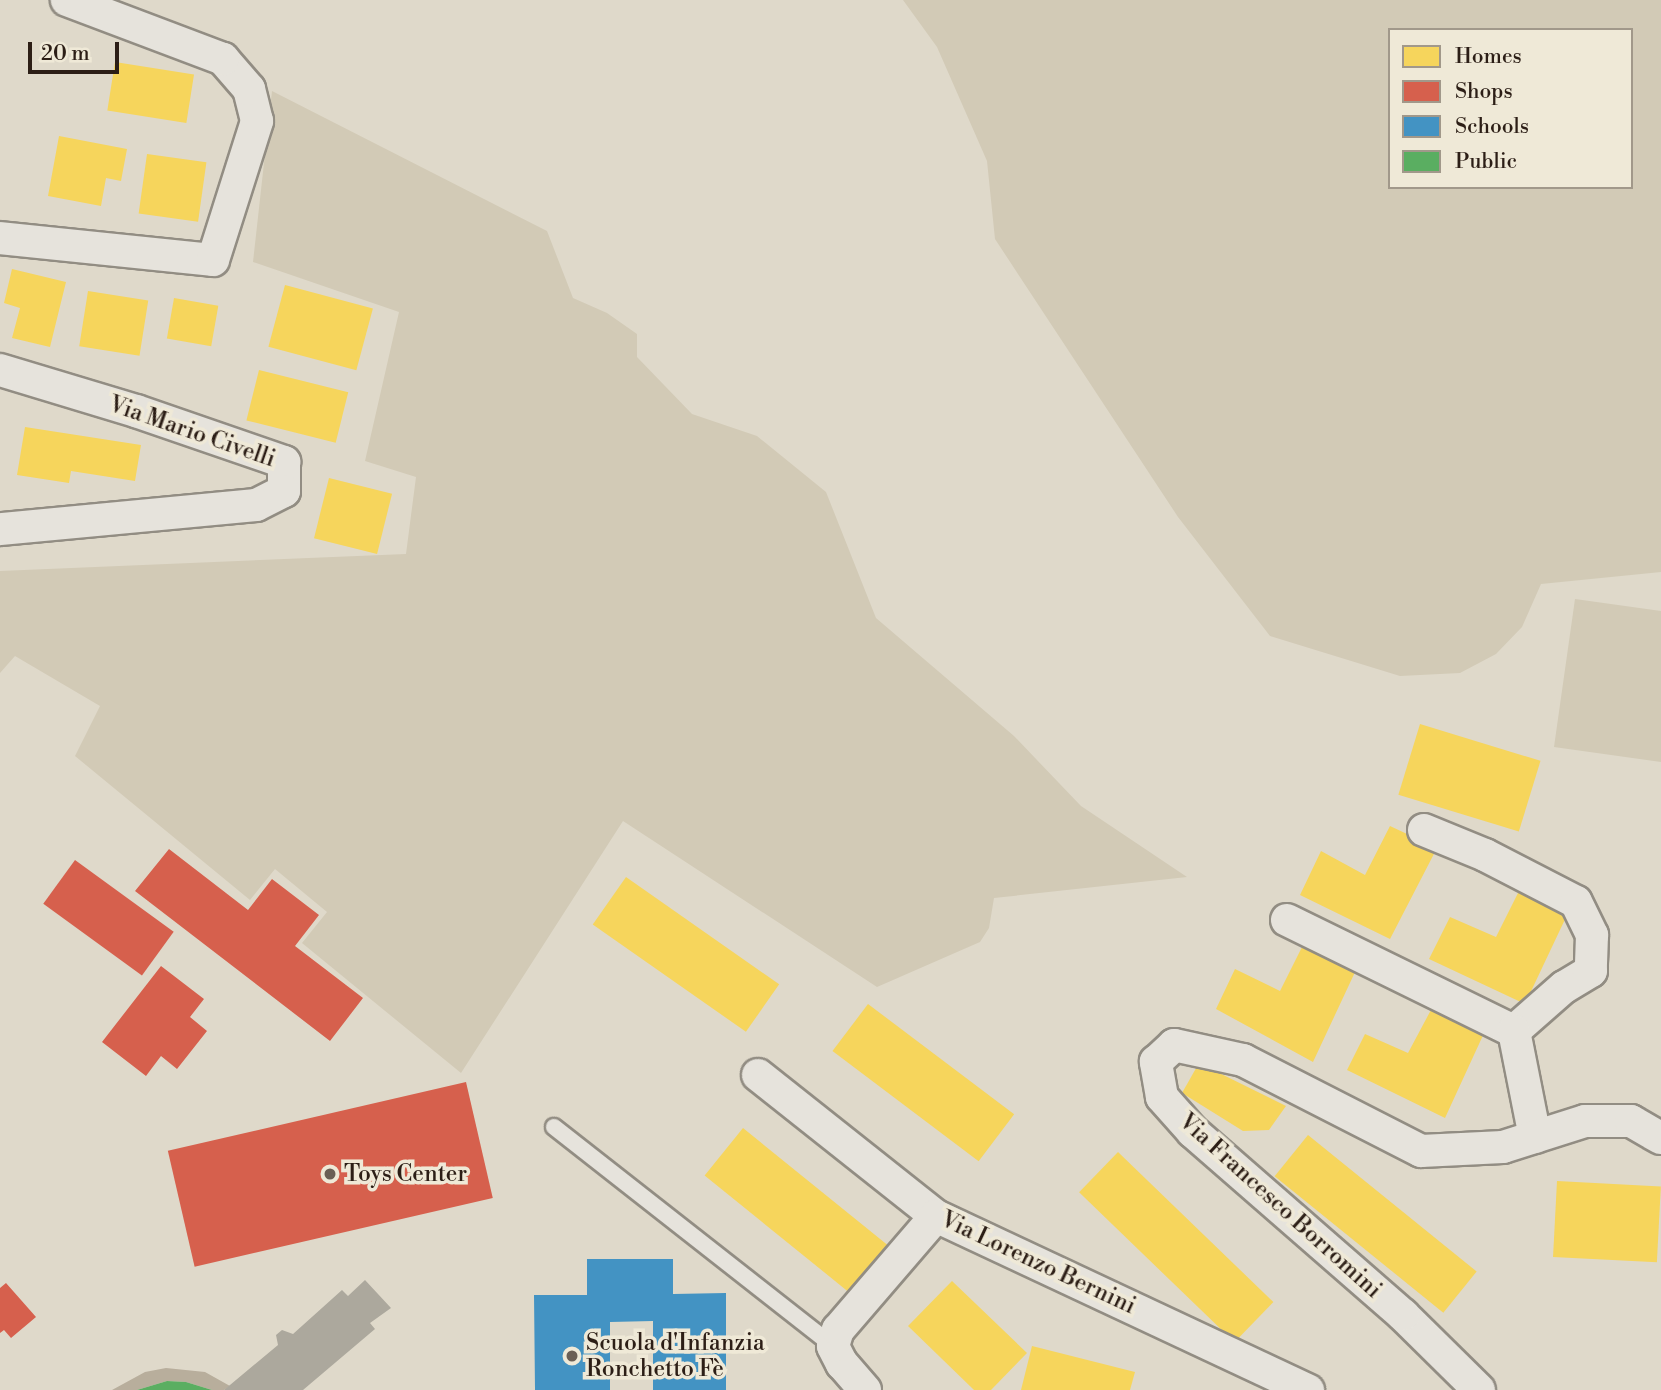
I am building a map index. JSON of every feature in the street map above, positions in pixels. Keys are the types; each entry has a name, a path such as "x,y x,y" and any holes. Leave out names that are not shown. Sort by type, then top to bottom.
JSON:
{"street":[{"path":"0,238 214,260 257,121 249,89 223,59 67,0"},
{"name":"Via Mario Civelli","path":"0,370 136,411 284,462 284,491 256,505 0,529"},
{"path":"1424,830 1485,855 1576,902 1592,936 1591,971 1564,987 1514,1031"},
{"path":"1287,920 1514,1031"},
{"path":"1514,1031 1535,1137"},
{"name":"Via Francesco Borromini","path":"1479,1390 1403,1315 1193,1132 1163,1097 1156,1062 1174,1045 1243,1060 1421,1151 1503,1147 1585,1121 1631,1121 1661,1138"},
{"name":"Via Lorenzo Bernini","path":"758,1075 936,1216 1308,1390"},
{"path":"865,1390 842,1364 833,1346 838,1330 936,1216"}],"lane":[{"path":"554,1127 833,1346"}],"shaded area":[{"path":"903,0 1661,0 1661,572 1541,584 1522,627 1496,654 1460,673 1400,676 1270,636 1178,517 995,239 987,161 937,47"},
{"path":"272,91 547,231 573,298 607,313 637,334 637,357 692,414 757,436 826,492 876,618 1014,736 1081,806 1187,877 994,898 989,928 980,942 877,987 623,821 461,1073 302,943 327,912 275,869 250,900 75,756 100,706 15,656 0,673 0,571 406,554 416,477 365,461 399,312 253,262"},
{"path":"1575,599 1661,611 1661,762 1554,747"},
{"path":"166,1368 205,1372 230,1386 224,1390 212,1390 186,1382 167,1381 137,1390 112,1390 145,1372"}],"building: Homes":[{"path":"115,62 194,75 186,123 107,110"},
{"path":"59,136 127,149 121,181 106,178 101,206 48,196"},
{"path":"147,154 206,162 198,222 139,213"},
{"path":"12,269 66,282 50,347 12,338 20,308 4,303"},
{"path":"285,285 373,309 356,370 268,347"},
{"path":"88,291 148,301 139,356 79,346"},
{"path":"174,298 218,306 211,346 167,338"},
{"path":"259,370 348,392 336,443 246,420"},
{"path":"25,427 141,445 135,481 71,471 69,483 17,475"},
{"path":"329,478 392,494 377,554 314,538"},
{"path":"1420,724 1540,761 1519,832 1398,795"},
{"path":"1390,826 1437,848 1390,939 1300,895 1321,851 1365,875"},
{"path":"626,877 779,984 746,1032 593,925"},
{"path":"1520,889 1568,913 1525,1004 1429,959 1450,917 1496,937"},
{"path":"1302,947 1356,970 1313,1062 1216,1009 1235,969 1280,991"},
{"path":"868,1004 1014,1114 979,1161 832,1051"},
{"path":"1432,1008 1485,1031 1445,1118 1347,1070 1365,1034 1408,1053"},
{"path":"1199,1063 1286,1106 1269,1130 1243,1131 1182,1093"},
{"path":"743,1128 888,1245 849,1292 705,1175"},
{"path":"1308,1135 1477,1272 1443,1313 1275,1176"},
{"path":"1118,1152 1273,1302 1234,1342 1079,1192"},
{"path":"1557,1181 1661,1186 1657,1262 1553,1257"},
{"path":"952,1281 1027,1353 991,1390 974,1390 908,1326"},
{"path":"1032,1346 1135,1372 1130,1390 1021,1390"}],"building: Shops":[{"path":"169,849 248,910 272,879 319,915 295,946 363,998 330,1041 135,891"},
{"path":"75,860 174,932 142,975 43,904"},
{"path":"161,966 204,999 190,1017 207,1031 177,1069 161,1056 146,1076 102,1042"},
{"name":"Toys Center","path":"466,1082 493,1198 195,1267 168,1151"},
{"path":"6,1283 36,1317 11,1338 4,1330 0,1333 0,1288"}],"building: Schools":[{"name":"Scuola d'Infanzia Ronchetto Fè","path":"587,1259 673,1259 673,1294 726,1293 726,1390 653,1390 653,1321 610,1322 610,1390 535,1390 534,1295 587,1295"}],"building: Public":[{"path":"167,1381 186,1382 212,1390 137,1390"}],"building: Other":[{"path":"365,1280 391,1308 370,1323 375,1329 303,1390 224,1390 278,1345 276,1335 282,1330 293,1334 342,1290 348,1296"}],"place":[{"name":"Toys Center","path":"330,1174"},
{"name":"Scuola d'Infanzia Ronchetto Fè","path":"572,1356"}]}
